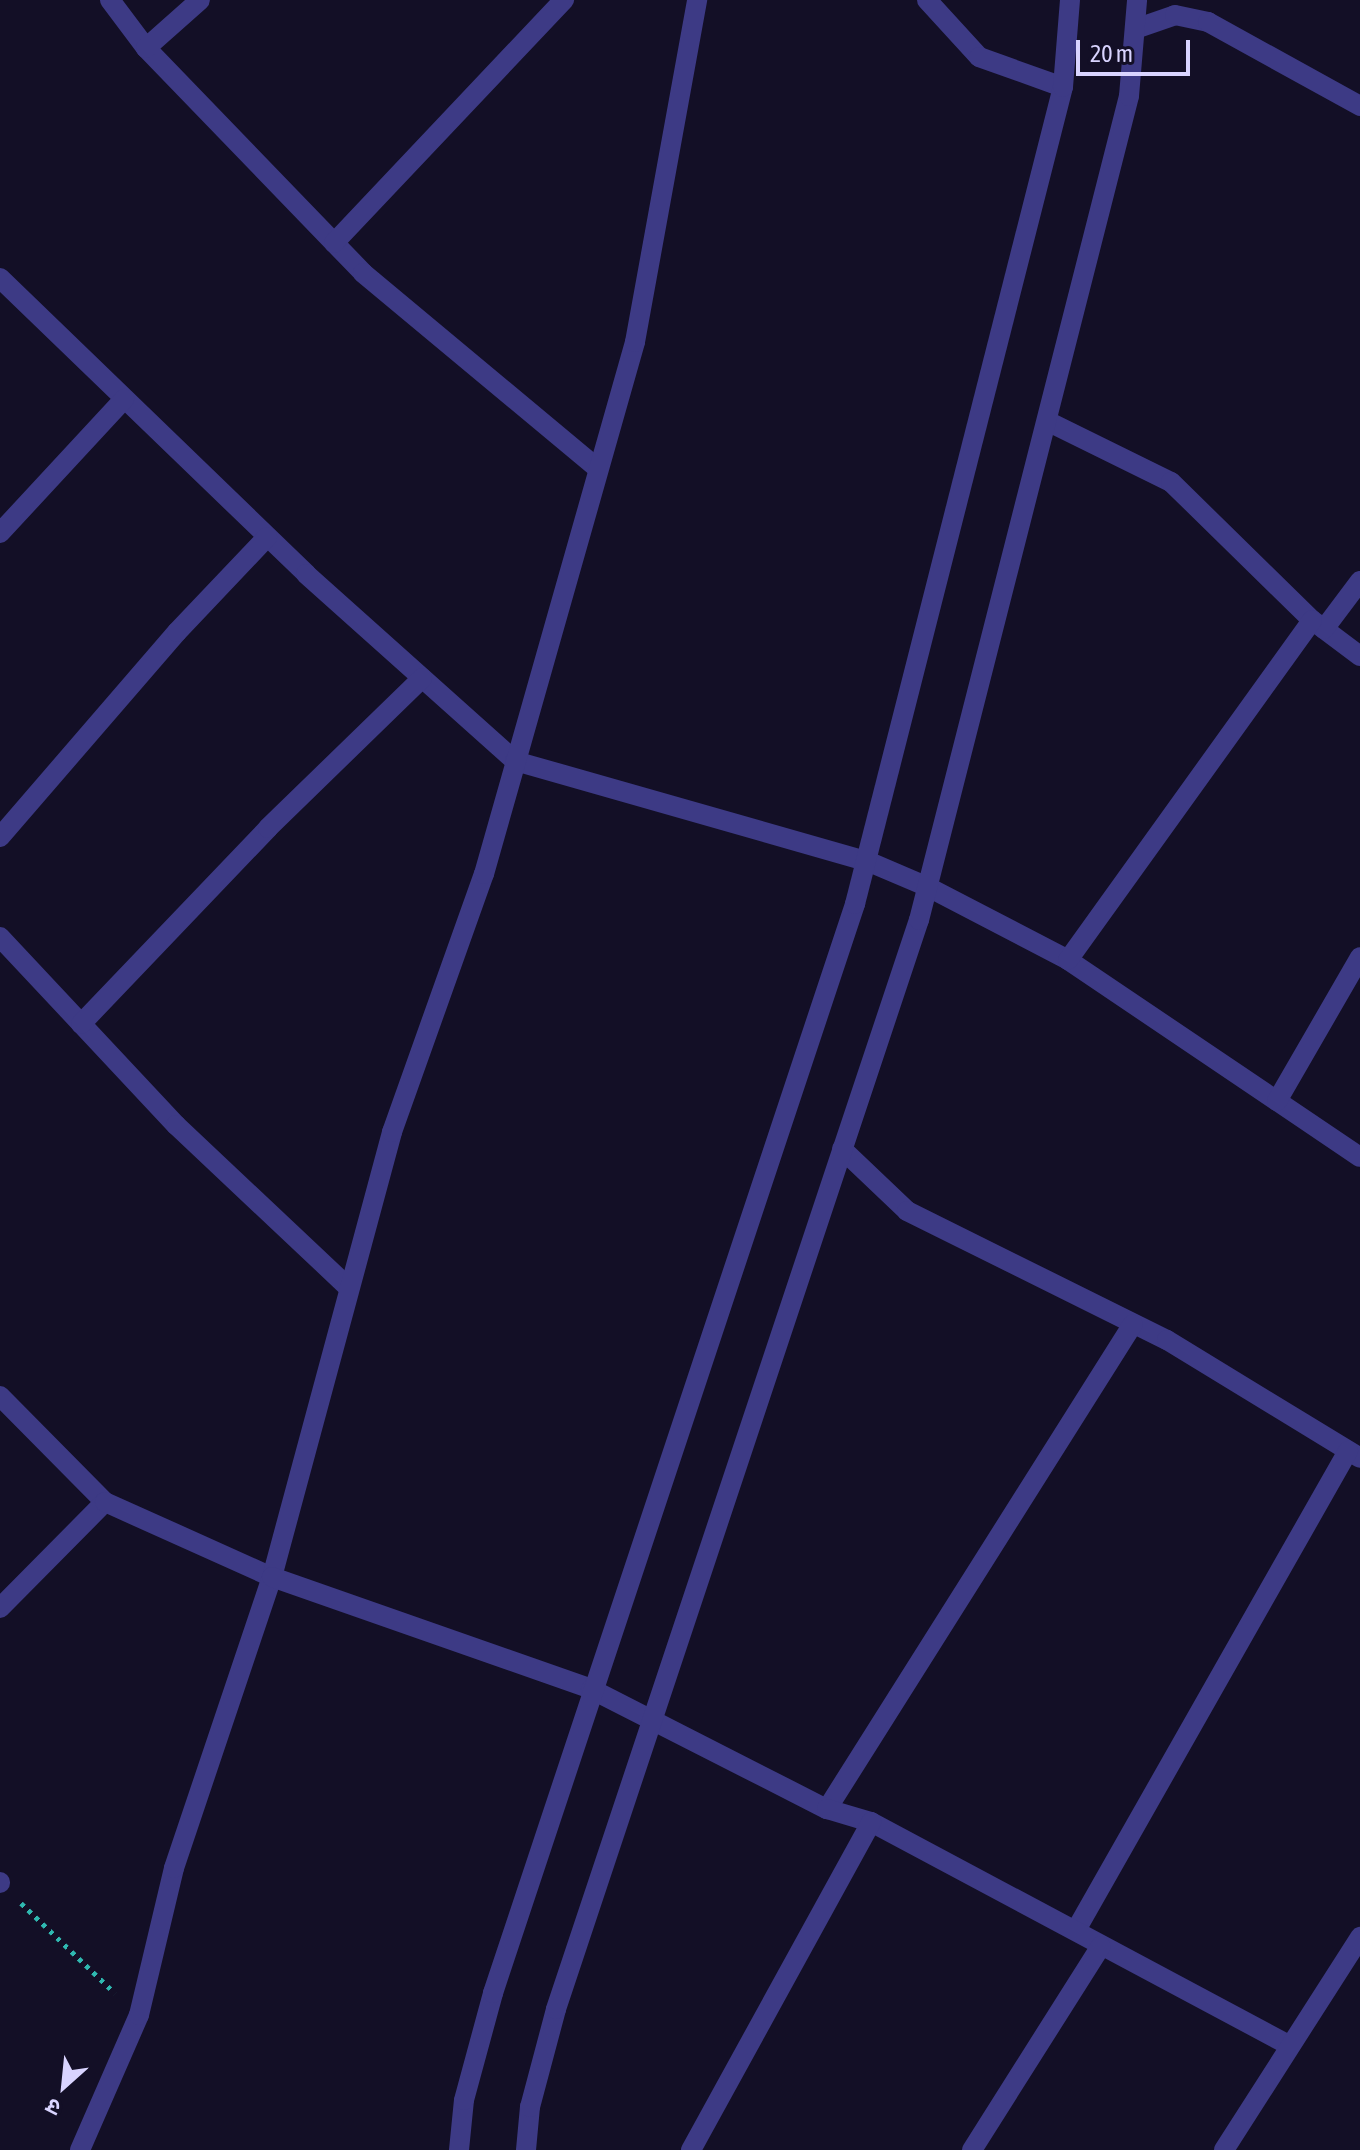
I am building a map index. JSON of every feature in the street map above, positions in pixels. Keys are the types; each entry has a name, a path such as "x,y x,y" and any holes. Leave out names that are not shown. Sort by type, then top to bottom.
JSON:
{"street":[{"path":"110,0 146,48 363,273 598,469"},
{"path":"146,48 200,0"},
{"path":"334,243 564,0"},
{"path":"80,2150 139,2015 174,1868 272,1577 392,1132 484,874 635,342 699,0"},
{"path":"927,0 979,57 1063,87"},
{"path":"459,2150 464,2100 493,1993 867,861 1063,87 1070,0"},
{"path":"526,2150 530,2107 556,2009 928,887 1129,96 1138,28 1137,0"},
{"path":"1138,28 1175,15 1208,22 1360,106"},
{"path":"0,278 267,537 515,761 867,861 928,887 1068,960 1360,1157"},
{"path":"0,533 124,399"},
{"path":"1047,421 1171,482 1318,624 1360,656"},
{"path":"0,837 267,537"},
{"path":"1068,960 1318,624 1360,581"},
{"path":"81,1024 268,828 422,678"},
{"path":"0,937 176,1125 348,1287"},
{"path":"1277,1101 1360,957"},
{"path":"842,1149 907,1211 1133,1324 1354,1455 1076,1930"},
{"path":"827,1809 1133,1324"},
{"path":"0,1396 105,1502 272,1577 591,1689 827,1809 871,1822 1289,2045"},
{"path":"0,1608 105,1502"},
{"path":"691,2150 871,1822"},
{"path":"1224,2150 1360,1937"},
{"path":"972,2150 1101,1946"}],"path":[{"path":"0,1883 139,2015"}]}
